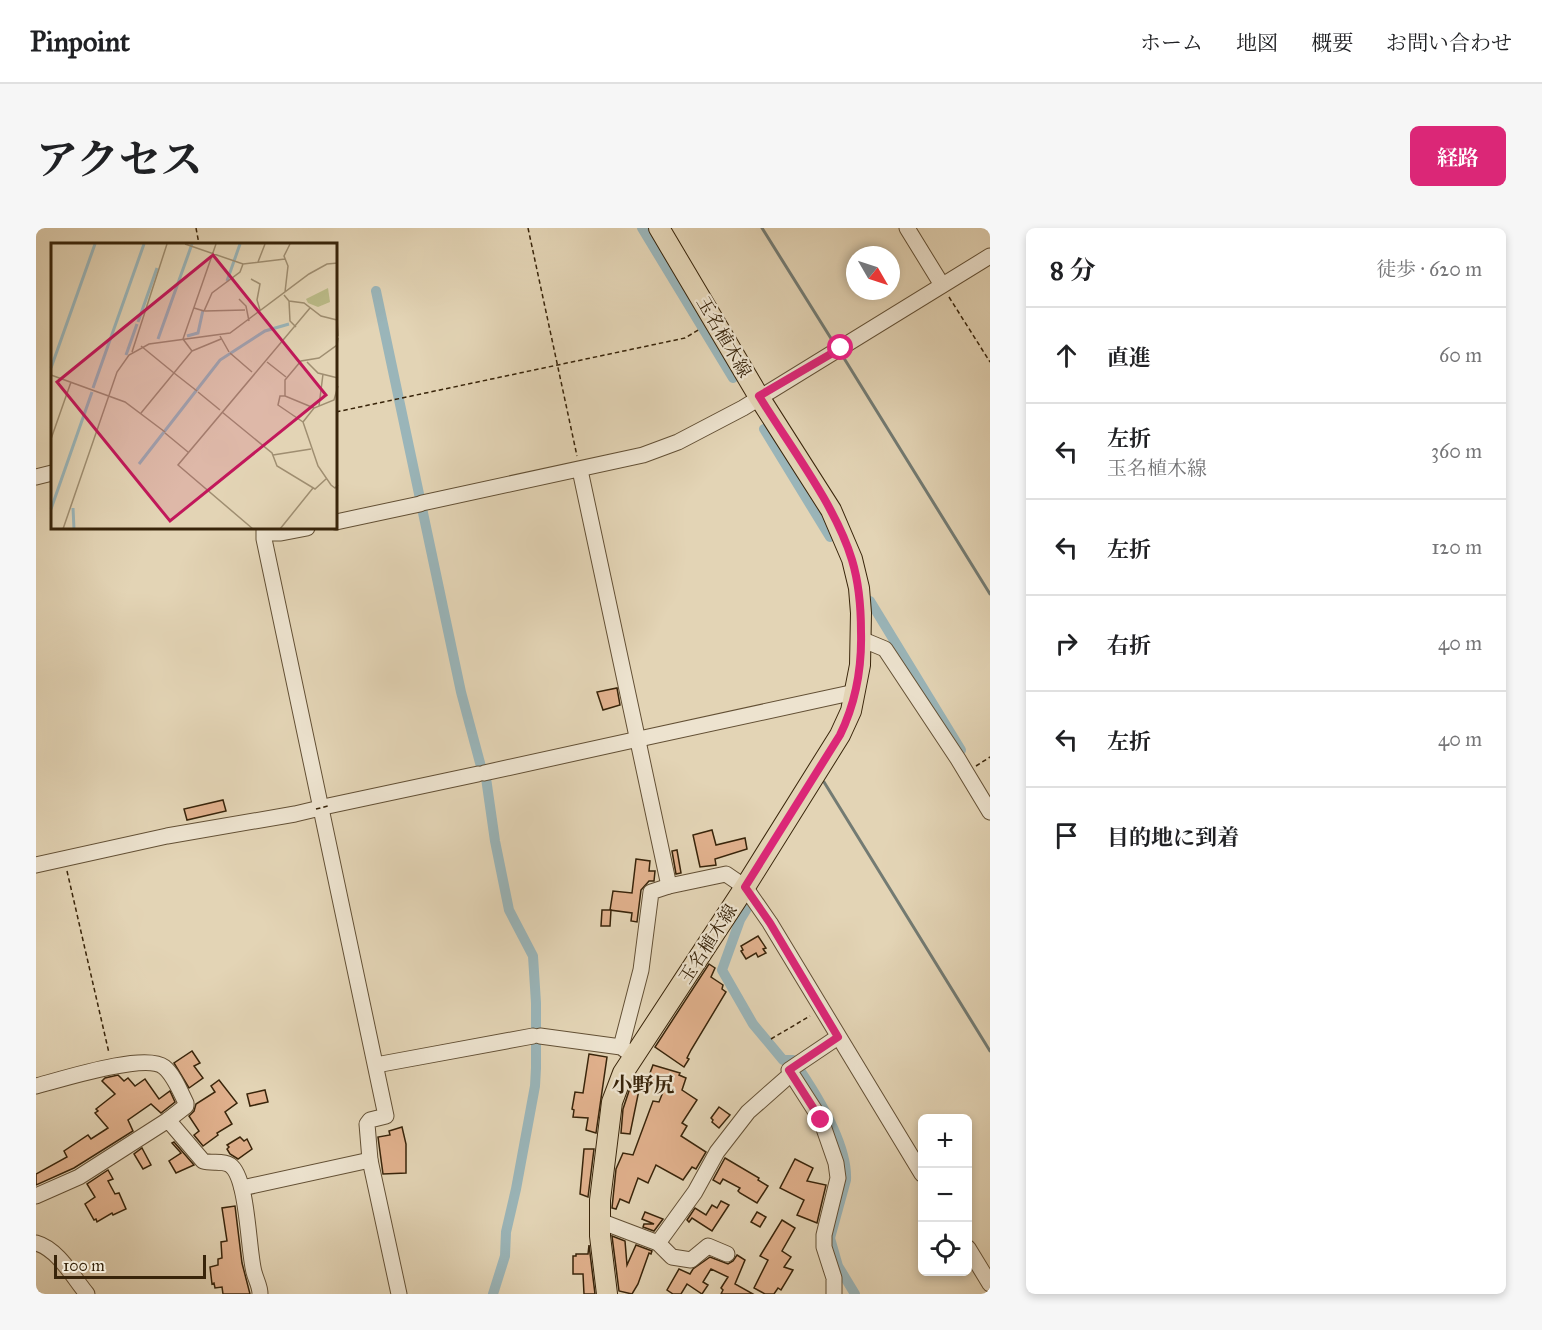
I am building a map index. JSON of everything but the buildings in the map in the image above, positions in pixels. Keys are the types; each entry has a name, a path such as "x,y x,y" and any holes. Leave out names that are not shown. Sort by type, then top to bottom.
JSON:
{"main road":[{"name":"玉名植木線","path":"607,1294 600,1221 604,1155 612,1102 623,1073 627,1051 745,887 840,735 851,711 861,665 858,588 852,559 831,510 751,402 659,228"}],"street":[{"path":"907,228 942,285"},
{"path":"338,522 580,470 643,455 678,442 751,402 990,256"},
{"path":"580,470 669,886"},
{"path":"36,477 51,474"},
{"path":"298,530 281,534 265,530 264,539 386,1116 370,1120 367,1124 370,1160 399,1294"},
{"path":"861,639 885,649 990,812"},
{"path":"36,865 167,836 295,814 855,692"},
{"path":"376,1065 536,1036 627,1051 651,892 726,874 745,887 918,1168"},
{"path":"834,1294 834,1278 824,1235 838,1179 836,1163 821,1120 789,1070 838,1037"},
{"path":"36,1086 112,1065 156,1063 163,1066 186,1102 186,1106 168,1119 79,1177 36,1196"},
{"path":"658,1243 695,1192 717,1152 742,1120 791,1074"},
{"path":"168,1119 203,1161 225,1163 232,1166 236,1172 242,1188 254,1272 260,1294"},
{"path":"242,1188 370,1160"},
{"path":"600,1221 658,1243 672,1257 691,1260 708,1246 727,1254"},
{"path":"36,1244 46,1246 55,1254 87,1294"},
{"path":"972,1255 990,1284"}],"path":[{"path":"196,228 200,243"},
{"path":"528,228 580,470"},
{"path":"942,285 990,362"},
{"path":"338,412 685,338 701,329"},
{"path":"64,858 112,1065"},
{"path":"771,1039 822,1010"}],"waterway":[{"path":"642,228 733,378"},
{"path":"762,228 832,340"},
{"path":"376,291 461,692 486,778 495,841 509,910 533,956 536,1003 535,1086 506,1232 505,1256 493,1294"},
{"path":"842,355 990,594"},
{"path":"764,429 830,537"},
{"path":"870,601 961,750"},
{"path":"824,782 990,1051"},
{"path":"751,902 740,920 722,970 753,1024 783,1060 793,1060 820,1101 836,1134 842,1150 846,1180 830,1238 838,1266 855,1294"}],"district":[{"name":"小野尻","path":"643,1085"}],"route":[{"path":"821,1120 789,1070 838,1037 770,923 745,887 840,735 851,711 861,665 861,613 852,559 831,510 759,396 841,348"}]}
